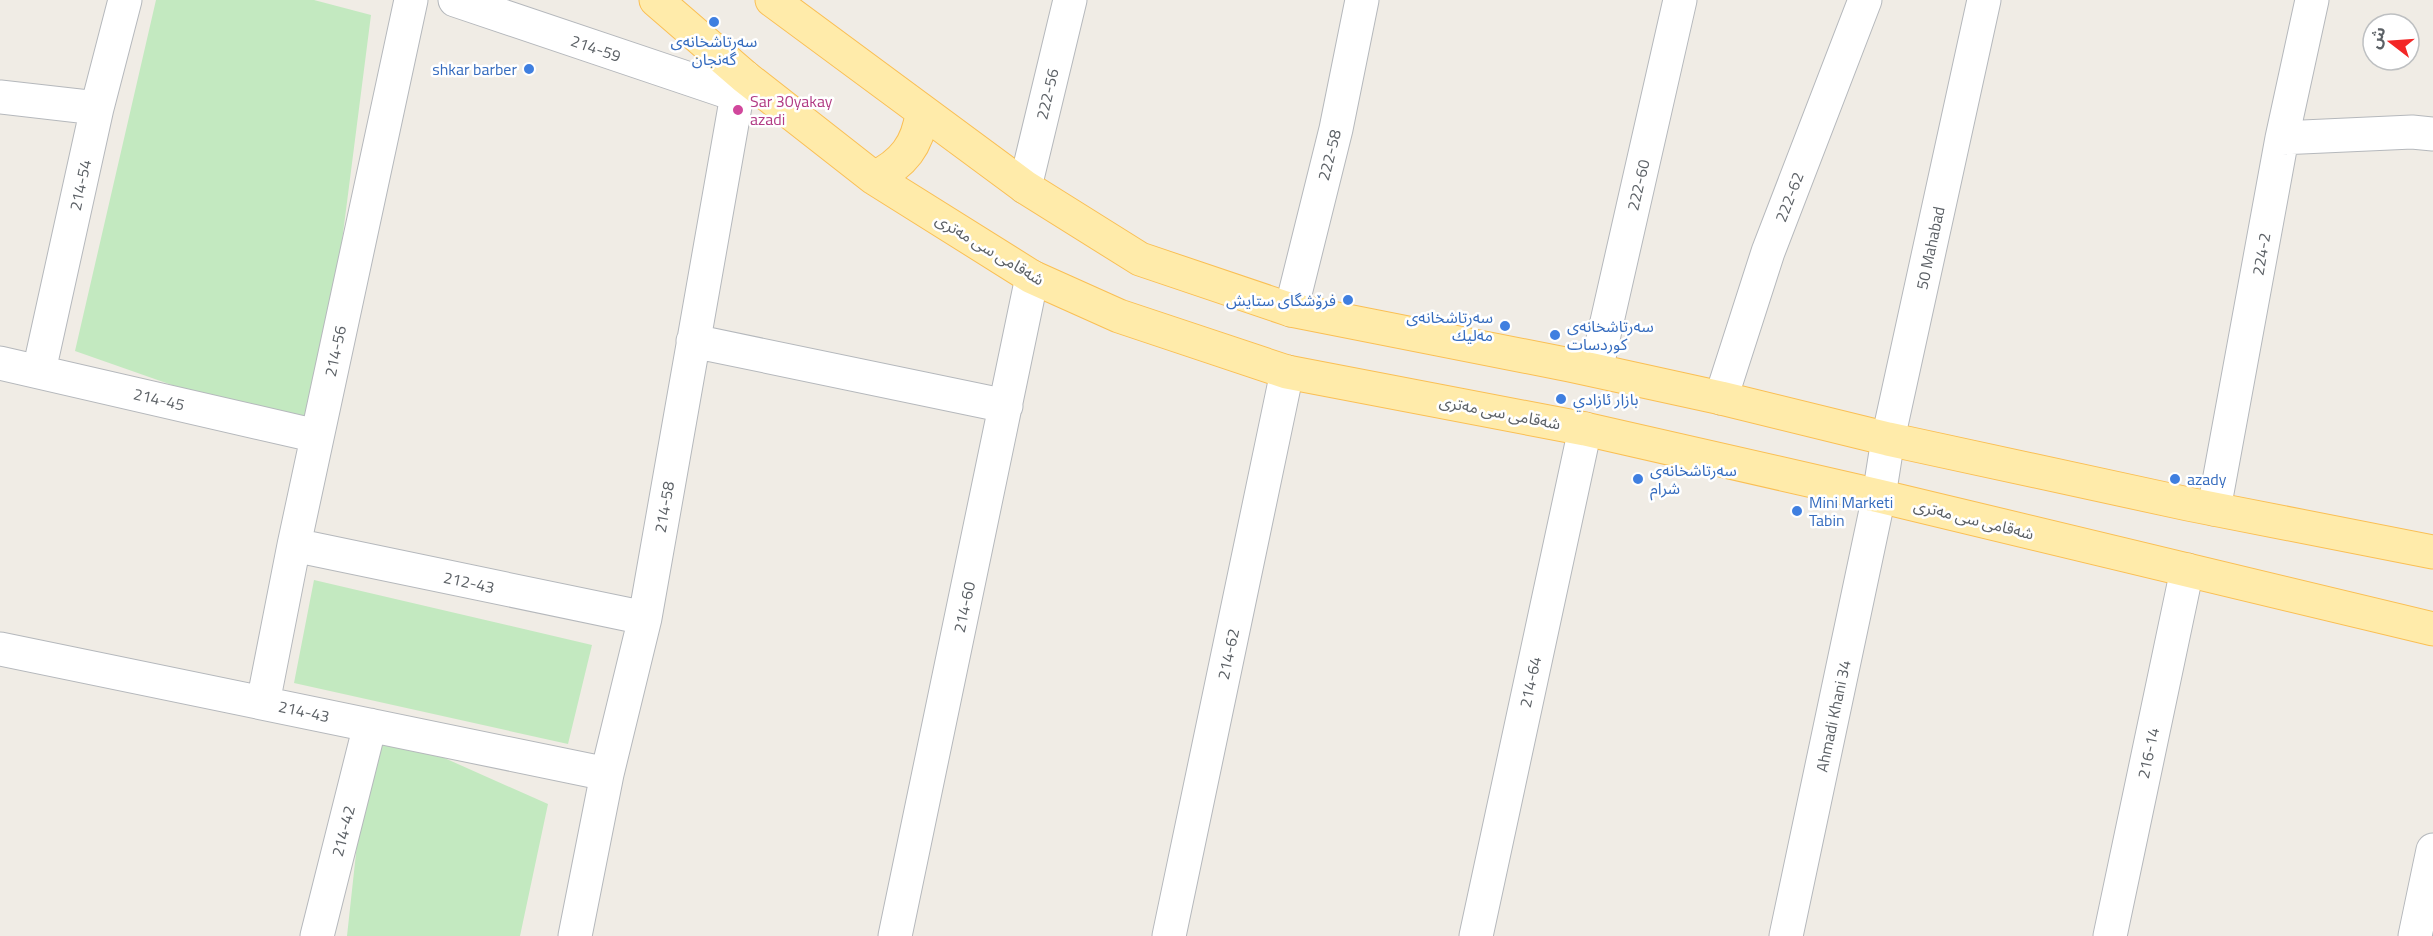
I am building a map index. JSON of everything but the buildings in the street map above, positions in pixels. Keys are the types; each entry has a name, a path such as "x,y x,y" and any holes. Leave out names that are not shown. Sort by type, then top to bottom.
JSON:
{"main road":[{"name":"شەقامی سی مەتری","path":"656,0 741,86 874,177 1032,277 1119,316 1287,372 1585,429 1879,496 2433,629"},
{"path":"772,0 1025,188 1140,259 1291,310 1596,370 1888,439 2214,509 2433,552"},
{"path":"874,177 890,170 913,146 920,130 922,113"}],"street":[{"name":"214-54","path":"39,371 98,108 125,0"},
{"name":"214-56","path":"263,703 294,545 411,0"},
{"name":"214-59","path":"455,0 741,86"},
{"name":"222-56","path":"1025,188 1070,0"},
{"name":"222-58","path":"1291,310 1336,129 1362,0"},
{"name":"222-60","path":"1596,370 1680,0"},
{"name":"222-62","path":"1721,398 1768,252 1865,0"},
{"name":"50 Mahabad","path":"1879,496 1888,439 1984,0"},
{"name":"224-2","path":"2214,509 2282,138 2312,0"},
{"name":"214-58","path":"575,936 607,774 645,618 693,341 741,86"},
{"path":"0,97 98,108"},
{"path":"2282,138 2412,132 2433,134"},
{"name":"214-60","path":"895,936 1032,277"},
{"path":"693,341 1006,406"},
{"name":"214-45","path":"0,363 317,436"},
{"name":"214-62","path":"1169,936 1287,372"},
{"name":"214-64","path":"1476,936 1585,429"},
{"name":"Ahmadi Khani 34","path":"1786,936 1879,496"},
{"name":"212-43","path":"294,545 645,618"},
{"name":"216-14","path":"2109,936 2187,570"},
{"name":"214-43","path":"0,649 607,774"},
{"name":"214-42","path":"317,936 370,725"},
{"path":"2415,936 2433,850"}],"green space":[{"path":"156,0 314,0 371,15 317,436 75,351"},
{"path":"314,580 592,645 568,744 294,683"},
{"path":"370,725 548,804 520,936 347,936"}],"place":[{"name":"سەرتاشخانەی گەنجان","path":"714,22"},
{"name":"shkar barber","path":"529,69"},
{"name":"Sar 30yakay azadi","path":"738,110"},
{"name":"فرۆشگای ستایش","path":"1348,300"},
{"name":"سە‌رتاشخانە‌ی مە‌لیك","path":"1505,326"},
{"name":"سە‌رتاشخانە‌ی كوردسات","path":"1555,335"},
{"name":"بازار ئازادي","path":"1561,399"},
{"name":"سە‌رتاشخانە‌ی شرام","path":"1638,479"},
{"name":"azady","path":"2175,479"},
{"name":"Mini Marketi Tabin","path":"1797,511"}]}
